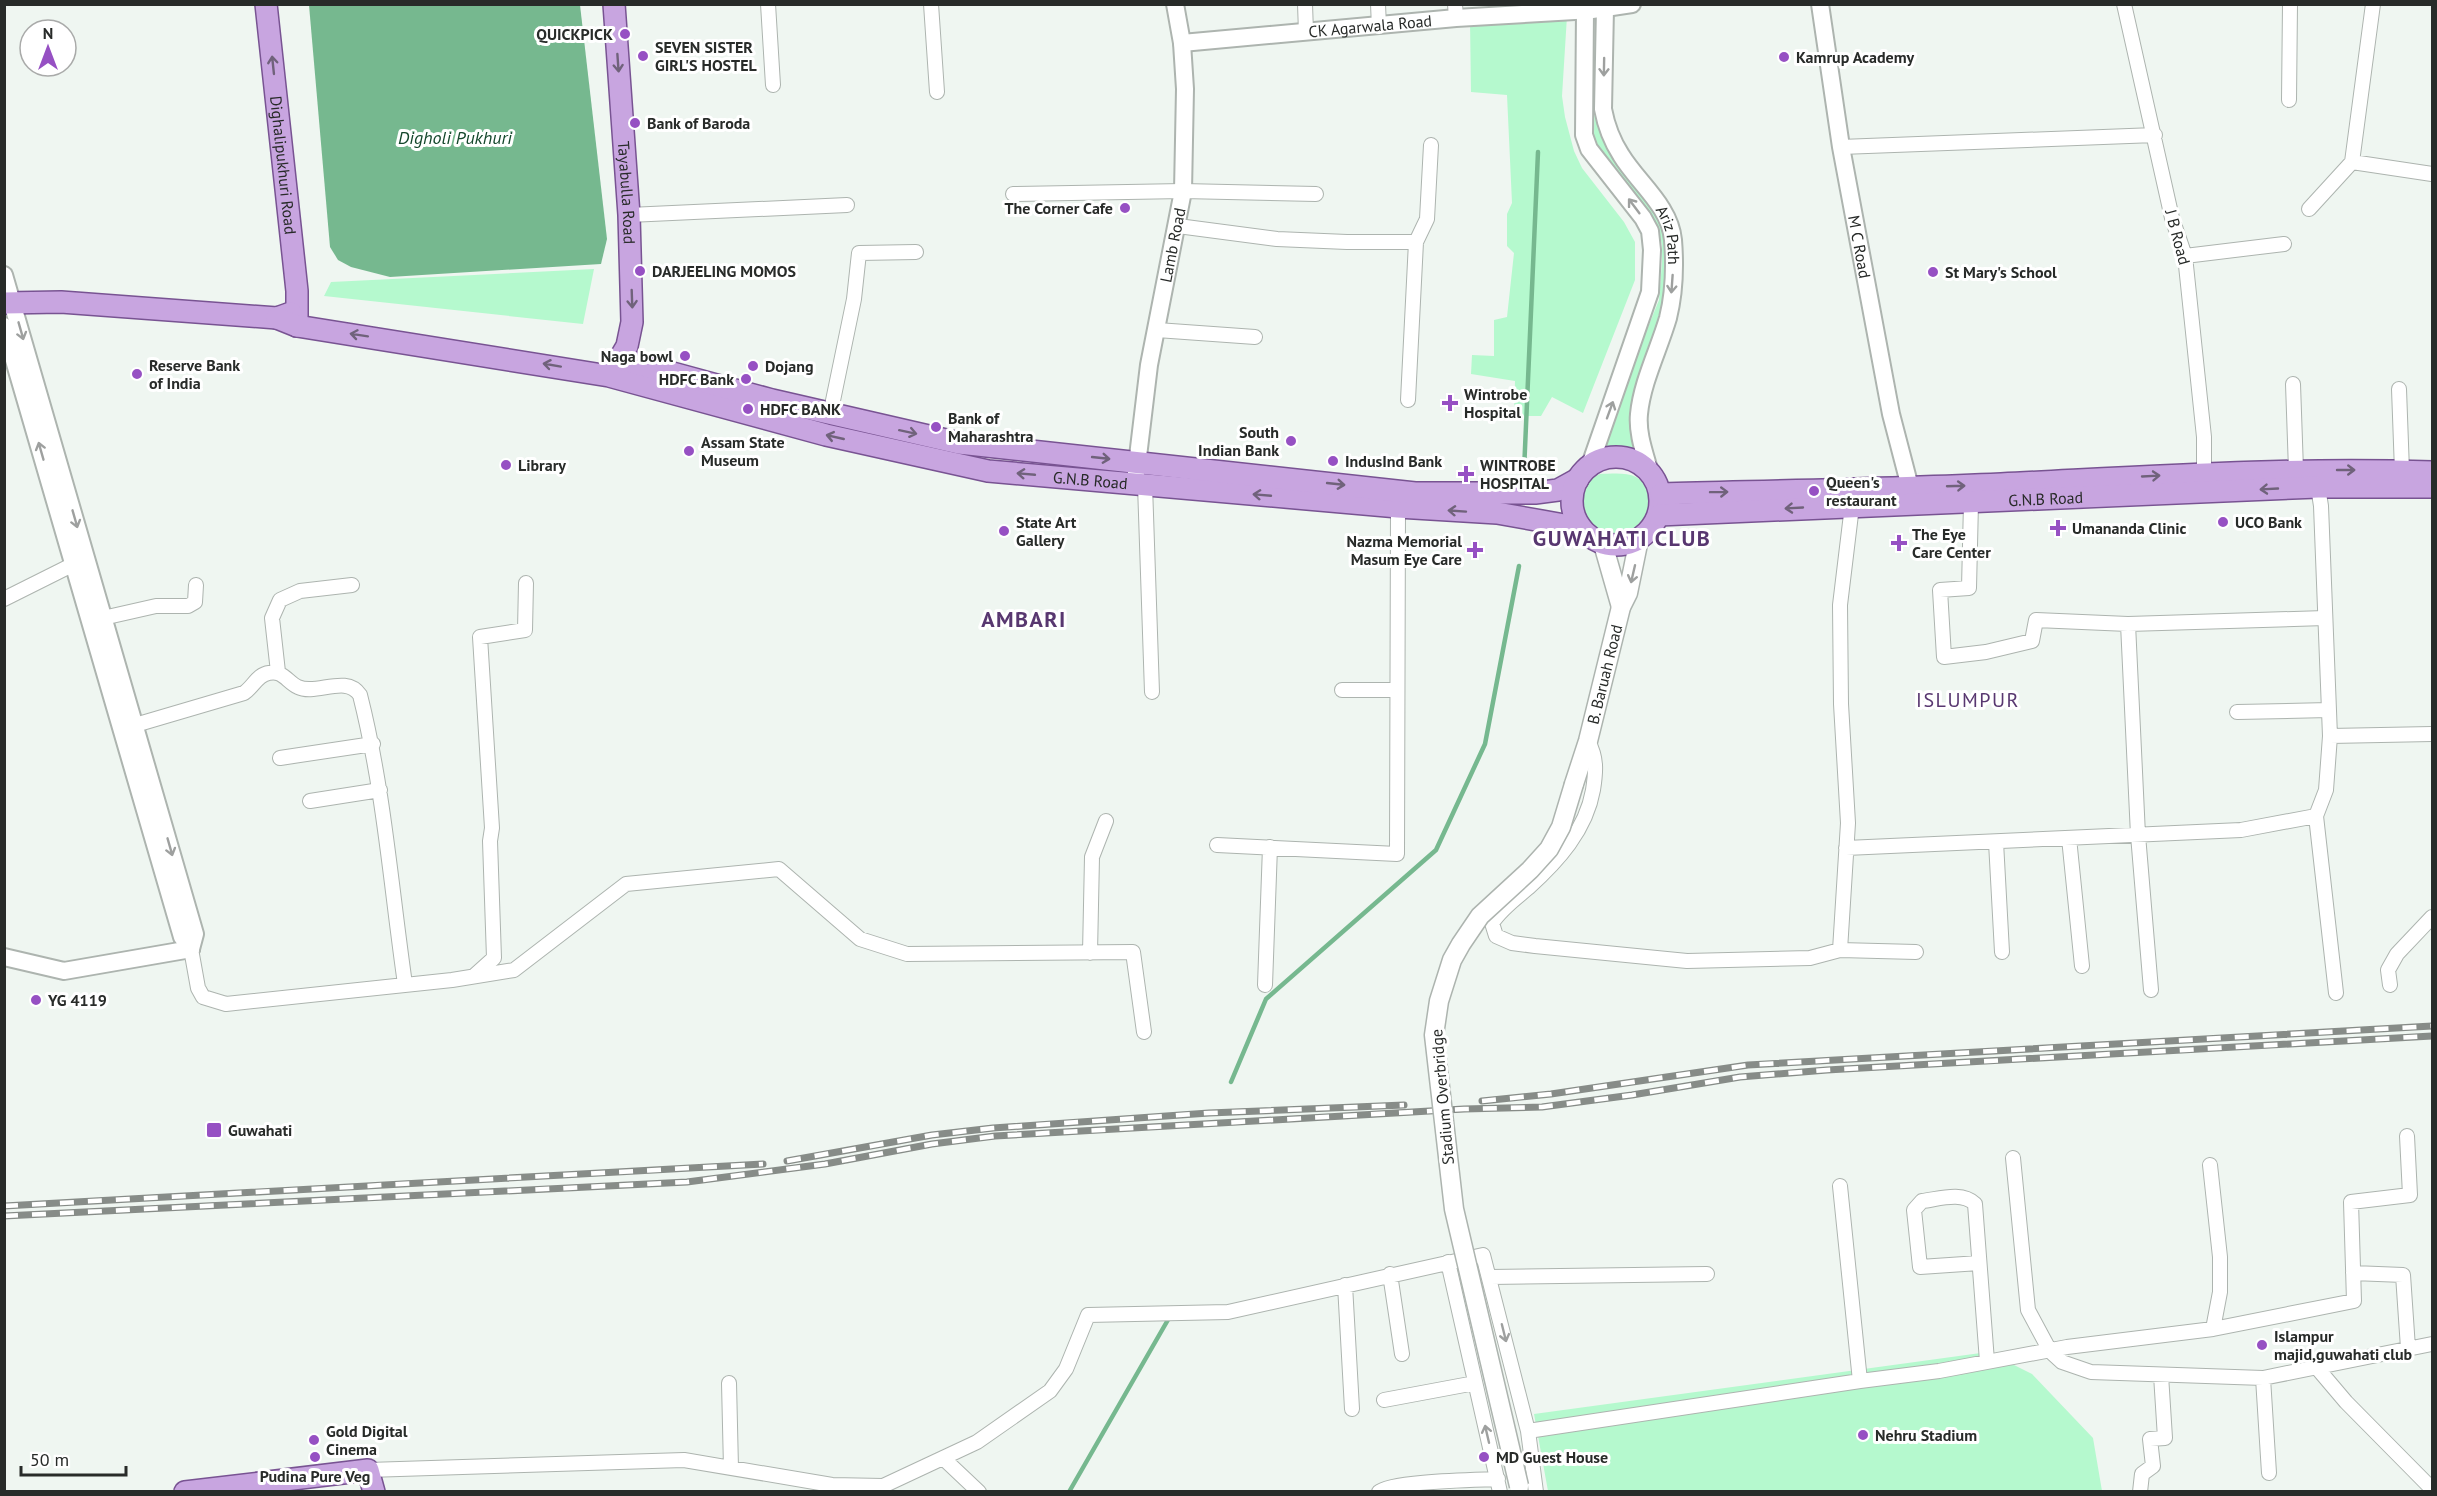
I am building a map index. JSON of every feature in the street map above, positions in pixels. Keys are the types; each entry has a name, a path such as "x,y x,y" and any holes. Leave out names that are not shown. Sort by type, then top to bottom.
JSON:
{"main road":[{"name":"Dighalipukhuri Road","path":"266,4 297,291 290,318"},
{"name":"Tayabulla Road","path":"614,4 629,215 632,322 627,346 615,367"},
{"path":"8,303 61,302 290,318 615,367"},
{"name":"G.N.B Road","path":"615,367 960,443 1415,493 1535,493 1558,490 1584,472"},
{"name":"G.N.B Road","path":"615,367 826,435 988,471 1521,517 1581,528"},
{"path":"1618,457 1641,464 1650,473 1661,494 1659,515 1653,527 1630,544 1617,546 1603,544 1591,538 1581,528 1572,504 1573,491 1584,472 1605,459 1618,457"},
{"name":"G.N.B Road","path":"1661,494 1910,488 2296,470 2433,472"},
{"name":"G.N.B Road","path":"1659,515 2318,487 2433,488"},
{"name":"B. Baruah Road","path":"1588,741 1621,607 1628,593 1639,539"},
{"name":"B. Baruah Road","path":"1603,544 1621,607"},
{"name":"Stadium Overbridge","path":"1519,1489 1454,1209 1436,1063 1436,1017 1446,977 1461,944 1480,916 1530,870 1549,849 1561,827 1588,741"},
{"path":"185,1491 368,1470 374,1491"}],"street":[{"path":"768,4 773,85"},
{"path":"931,4 937,92"},
{"name":"Lamb Road","path":"1140,485 1137,461 1149,365 1178,226 1183,191 1185,89 1182,43 1175,4"},
{"path":"1305,4 1306,32"},
{"path":"1378,4 1379,27"},
{"name":"CK Agarwala Road","path":"1182,43 1379,27 1455,11 1594,8 1632,4"},
{"name":"M C Road","path":"1820,4 1841,147 1891,414 1910,488"},
{"name":"J B Road","path":"2124,4 2172,218 2185,256 2204,437 2204,473"},
{"path":"2289,100 2290,4"},
{"path":"2309,209 2352,162 2373,4"},
{"name":"Ariz Path","path":"1584,472 1650,292 1652,250 1650,231 1643,218 1589,149 1584,135 1594,8"},
{"name":"Ariz Path","path":"1594,8 1605,120 1622,157 1663,209 1671,226 1673,240 1673,273 1668,316 1645,386 1639,414 1639,431 1650,473"},
{"path":"1841,147 2155,135"},
{"path":"1408,400 1416,242 1426,219 1431,145"},
{"path":"2352,162 2433,174"},
{"path":"1013,194 1183,191 1316,194"},
{"path":"629,215 847,205"},
{"path":"1178,226 1277,239 1416,242"},
{"path":"2185,256 2284,244"},
{"path":"830,415 854,299 859,253 916,252"},
{"path":"4,275 8,303 103,618 128,727 182,937 191,949 198,988 203,998 226,1004 514,970 626,884 779,868 860,939 907,954 1133,952 1144,1032"},
{"path":"4,326 74,564 128,727"},
{"path":"1157,330 1255,337"},
{"path":"2293,384 2296,470"},
{"path":"2399,389 2402,471"},
{"path":"1140,485 1152,692"},
{"path":"2318,487 2330,736 2326,790 2316,816 2336,993"},
{"path":"1971,503 1969,588 1940,590 1944,657 1974,654 2032,641 2036,620 2128,624 2325,618"},
{"path":"1840,950 1848,823 1841,704 1840,605 1852,506"},
{"path":"1217,844 1397,854 1398,507"},
{"path":"4,599 74,564"},
{"path":"474,976 494,958 490,841 492,828 480,637 525,630 526,583"},
{"path":"103,618 156,606 188,606 195,602 196,585"},
{"path":"351,585 300,591 280,600 272,618 278,672 301,689 348,686 356,689 360,695 381,790 390,881 405,984"},
{"path":"2128,624 2138,835 2151,990"},
{"path":"128,727 244,693 252,688 261,676 278,672"},
{"path":"1342,690 1396,690"},
{"path":"2236,712 2329,710"},
{"path":"2330,736 2433,734"},
{"path":"1588,741 1596,765 1590,806 1583,825 1571,842 1536,880 1499,912 1492,923 1496,936 1512,943 1687,961 1810,958 1840,950 1917,952"},
{"path":"280,758 372,744"},
{"path":"310,801 381,790"},
{"path":"1846,848 2241,830 2316,816"},
{"path":"1090,952 1092,857 1107,821"},
{"path":"2068,838 2082,966"},
{"path":"1996,842 2002,952"},
{"path":"1265,985 1270,847"},
{"path":"2390,985 2388,970 2392,962 2433,917"},
{"path":"4,957 64,971 191,949"},
{"path":"1528,1431 1939,1371 2050,1351 2213,1329 2354,1301 2351,1202 2410,1195 2407,1136"},
{"path":"2013,1158 2028,1310 2050,1351 2062,1362 2091,1372 2264,1378 2318,1369 2433,1344"},
{"path":"2210,1165 2220,1257 2220,1292 2213,1329"},
{"path":"1840,1186 1860,1381"},
{"path":"1980,1263 1920,1267 1914,1209 1917,1204 1922,1201 1962,1196 1969,1198 1975,1204 1980,1263 1987,1361"},
{"path":"368,1470 684,1460 831,1488 883,1486 977,1442 1050,1391 1066,1369 1088,1315 1228,1312 1390,1274 1484,1255 1528,1431 1536,1491"},
{"path":"1379,1491 1384,1487 1404,1485 1499,1485 1448,1262"},
{"path":"2353,1273 2403,1275 2408,1348"},
{"path":"1390,1274 1402,1354"},
{"path":"1490,1276 1707,1274"},
{"path":"1345,1285 1352,1409"},
{"path":"2318,1369 2346,1402 2433,1489"},
{"path":"2140,1491 2142,1474 2153,1466 2150,1439 2165,1438 2161,1375"},
{"path":"2264,1378 2269,1473"},
{"path":"729,1383 731,1468"},
{"path":"1384,1400 1475,1383"},
{"path":"943,1458 980,1491"}],"shaded area":[{"path":"1567,16 1562,96 1565,117 1574,151 1582,168 1624,222 1635,242 1635,280 1583,413 1552,397 1541,416 1514,416 1515,381 1471,374 1472,355 1494,356 1494,320 1507,317 1514,253 1507,246 1507,214 1512,203 1507,95 1471,92 1470,21"},
{"path":"1601,26 1599,114 1605,143 1612,156 1653,206 1668,237 1666,295 1636,451 1606,448 1597,452 1659,300 1662,245 1657,224 1650,212 1601,156 1594,139 1595,35 1596,29"},
{"path":"594,269 583,324 324,296 331,282"},
{"path":"1600,474 1628,474 1642,482 1651,496 1652,504 1650,519 1645,526 1633,533 1610,534 1593,531 1585,525 1579,517 1577,501 1585,485"},
{"name":"Nehru Stadium","path":"1988,1352 2032,1374 2093,1438 2102,1491 1548,1491 1534,1414"}],"water":[{"name":"Digholi Pukhuri","path":"309,5 580,5 607,239 601,264 390,277 351,267 338,260 330,247"}],"waterway":[{"path":"1524,471 1538,152"},
{"path":"1231,1082 1266,999 1436,850 1485,744 1519,566"},
{"path":"1069,1492 1169,1318"}],"railway":[{"path":"1482,1101 1551,1094 1748,1065 2432,1026"},
{"path":"4,1216 687,1182 825,1164 932,1144 995,1136 1464,1109 1542,1107 1740,1077 1827,1070 2432,1036"},
{"path":"787,1161 932,1135 993,1128 1209,1113 1404,1105"},
{"path":"4,1206 763,1164"}],"place":[{"name":"QUICKPICK","path":"625,34"},
{"name":"SEVEN SISTER GIRL'S HOSTEL","path":"643,56"},
{"name":"Kamrup Academy","path":"1784,57"},
{"name":"Bank of Baroda","path":"635,123"},
{"name":"The Corner Cafe","path":"1125,208"},
{"name":"DARJEELING MOMOS","path":"640,271"},
{"name":"St Mary's School","path":"1933,272"},
{"name":"Naga bowl","path":"685,356"},
{"name":"Dojang","path":"753,366"},
{"name":"Reserve Bank of India","path":"137,374"},
{"name":"HDFC Bank","path":"746,379"},
{"name":"Wintrobe Hospital","path":"1450,403"},
{"name":"HDFC BANK","path":"748,409"},
{"name":"Bank of Maharashtra","path":"936,427"},
{"name":"South Indian Bank","path":"1291,441"},
{"name":"Assam State Museum","path":"689,451"},
{"name":"IndusInd Bank","path":"1333,461"},
{"name":"Library","path":"506,465"},
{"name":"WINTROBE HOSPITAL","path":"1466,474"},
{"name":"Queen's restaurant","path":"1814,491"},
{"name":"UCO Bank","path":"2223,522"},
{"name":"Umananda Clinic","path":"2058,528"},
{"name":"State Art Gallery","path":"1004,531"},
{"name":"The Eye Care Center","path":"1899,543"},
{"name":"Nazma Memorial Masum Eye Care","path":"1475,550"},
{"name":"YG 4119","path":"36,1000"},
{"name":"Guwahati","path":"214,1130"},
{"name":"Islampur majid,guwahati club","path":"2262,1345"},
{"name":"Nehru Stadium","path":"1863,1435"},
{"name":"Gold Digital Cinema","path":"314,1440"},
{"name":"Pudina Pure Veg","path":"315,1457"},
{"name":"MD Guest House","path":"1484,1457"}],"district":[{"name":"GUWAHATI CLUB","path":"1622,538"},
{"name":"AMBARI","path":"1024,619"},
{"name":"ISLUMPUR","path":"1968,700"}]}
